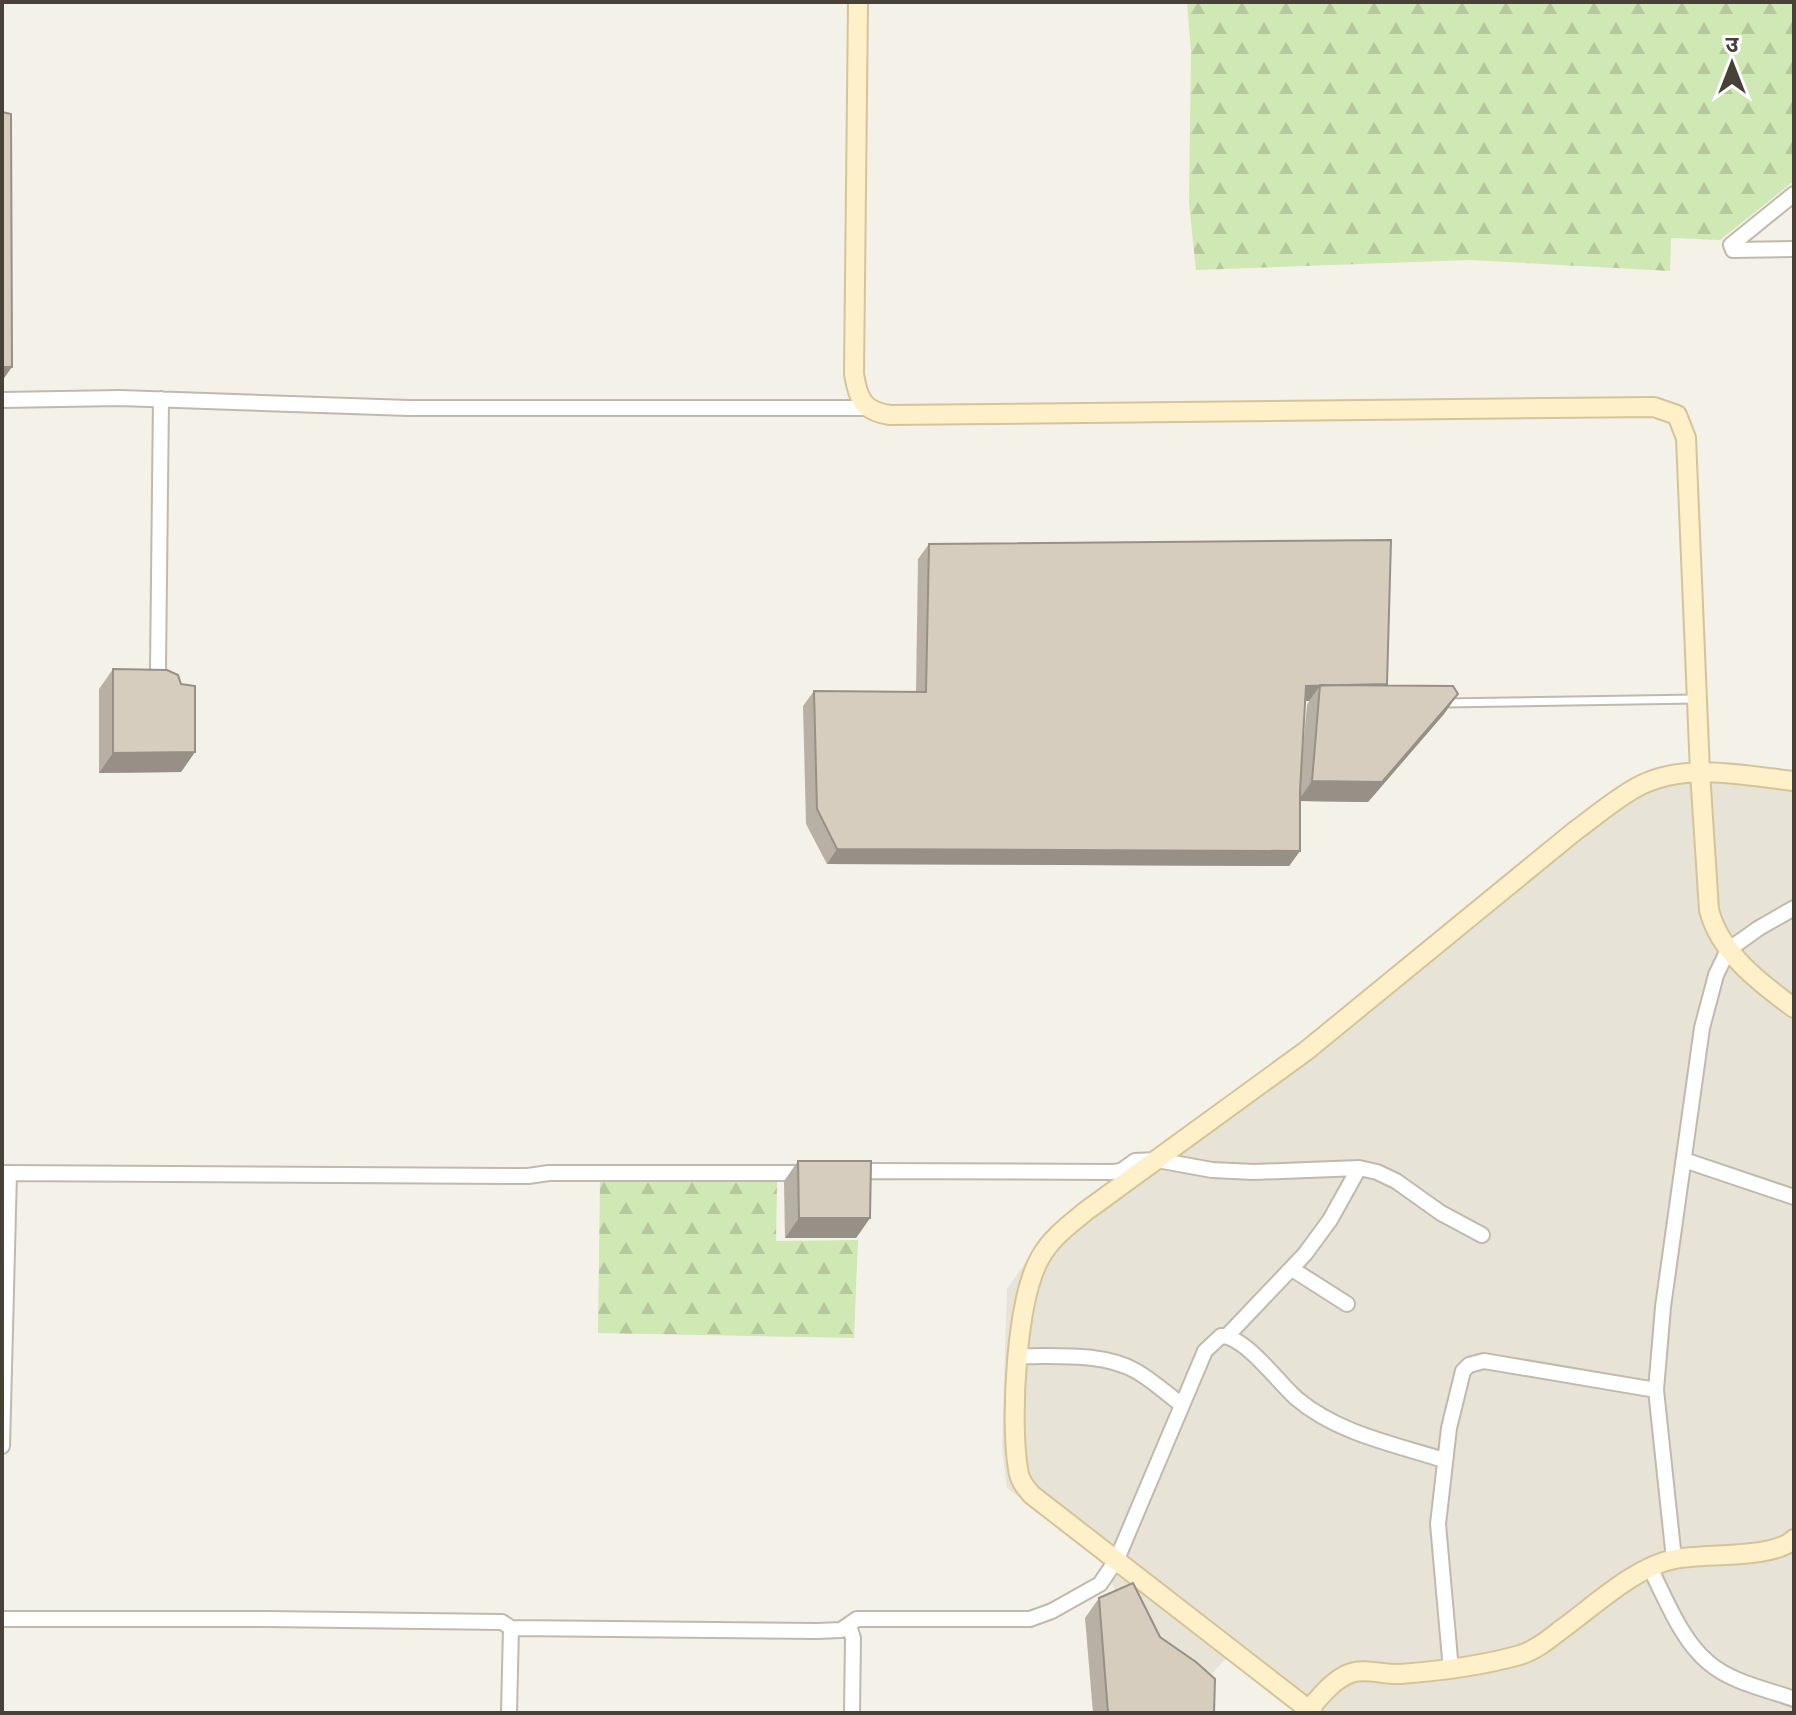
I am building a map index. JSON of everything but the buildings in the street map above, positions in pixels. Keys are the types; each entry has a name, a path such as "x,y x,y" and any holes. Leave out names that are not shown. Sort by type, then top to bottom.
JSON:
{"street":[{"path":"858,2 854,374 858,398 866,408"},
{"path":"1794,194 1731,245 1733,250 1794,249"},
{"path":"161,399 158,668 161,690"},
{"path":"2,400 161,399 409,408 866,408 879,413 906,415 1654,407 1677,415 1686,438 1709,910 1716,931 1728,950 1768,989 1794,1008"},
{"path":"1794,781 1700,772 1660,778 1621,797 1575,831 1306,1051 1058,1234 1041,1256 1024,1302 1018,1356 1017,1446 1018,1471 1032,1495 1309,1712 1324,1692 1349,1673 1451,1670 1524,1654 1650,1568 1674,1559 1786,1550 1794,1539"},
{"path":"1674,1559 1656,1390 1663,1307 1702,1028 1716,975 1728,950 1794,908"},
{"path":"850,1176 919,1171 1113,1172 1121,1171 1135,1161 1157,1160 1212,1170 1254,1172 1359,1168 1396,1181 1441,1213 1482,1235"},
{"path":"1684,1160 1794,1197"},
{"path":"1227,1336 1292,1269 1330,1220 1359,1168"},
{"path":"2,1446 6,1173 528,1176 549,1173 824,1173"},
{"path":"1292,1269 1347,1304"},
{"path":"2,1619 502,1622 511,1628 817,1631 841,1630 857,1619 1030,1619 1052,1611 1100,1584 1117,1559 1205,1351 1216,1338 1227,1336 1236,1340 1319,1416 1347,1429 1444,1460"},
{"path":"1018,1356 1090,1358 1124,1365 1139,1372 1182,1405"},
{"path":"1451,1670 1438,1524 1444,1460 1458,1383 1469,1365 1476,1361 1656,1390"},
{"path":"1650,1568 1680,1626 1710,1664 1731,1676 1794,1699"},
{"path":"849,1626 853,1638 852,1713"},
{"path":"509,1713 511,1628"}],"lane":[{"path":"1433,703 1697,699"}],"shaded area":[{"path":"1658,779 1794,780 1794,1713 1306,1713 1229,1655 1199,1688 1147,1652 1099,1558 1007,1488 1002,1448 1007,1289 1043,1237"}],"green space":[{"path":"1187,2 1794,2 1794,181 1720,240 1671,238 1670,271 1470,260 1196,270 1189,203 1191,51"},
{"path":"600,1182 777,1182 776,1241 858,1240 854,1338 598,1333"}]}
